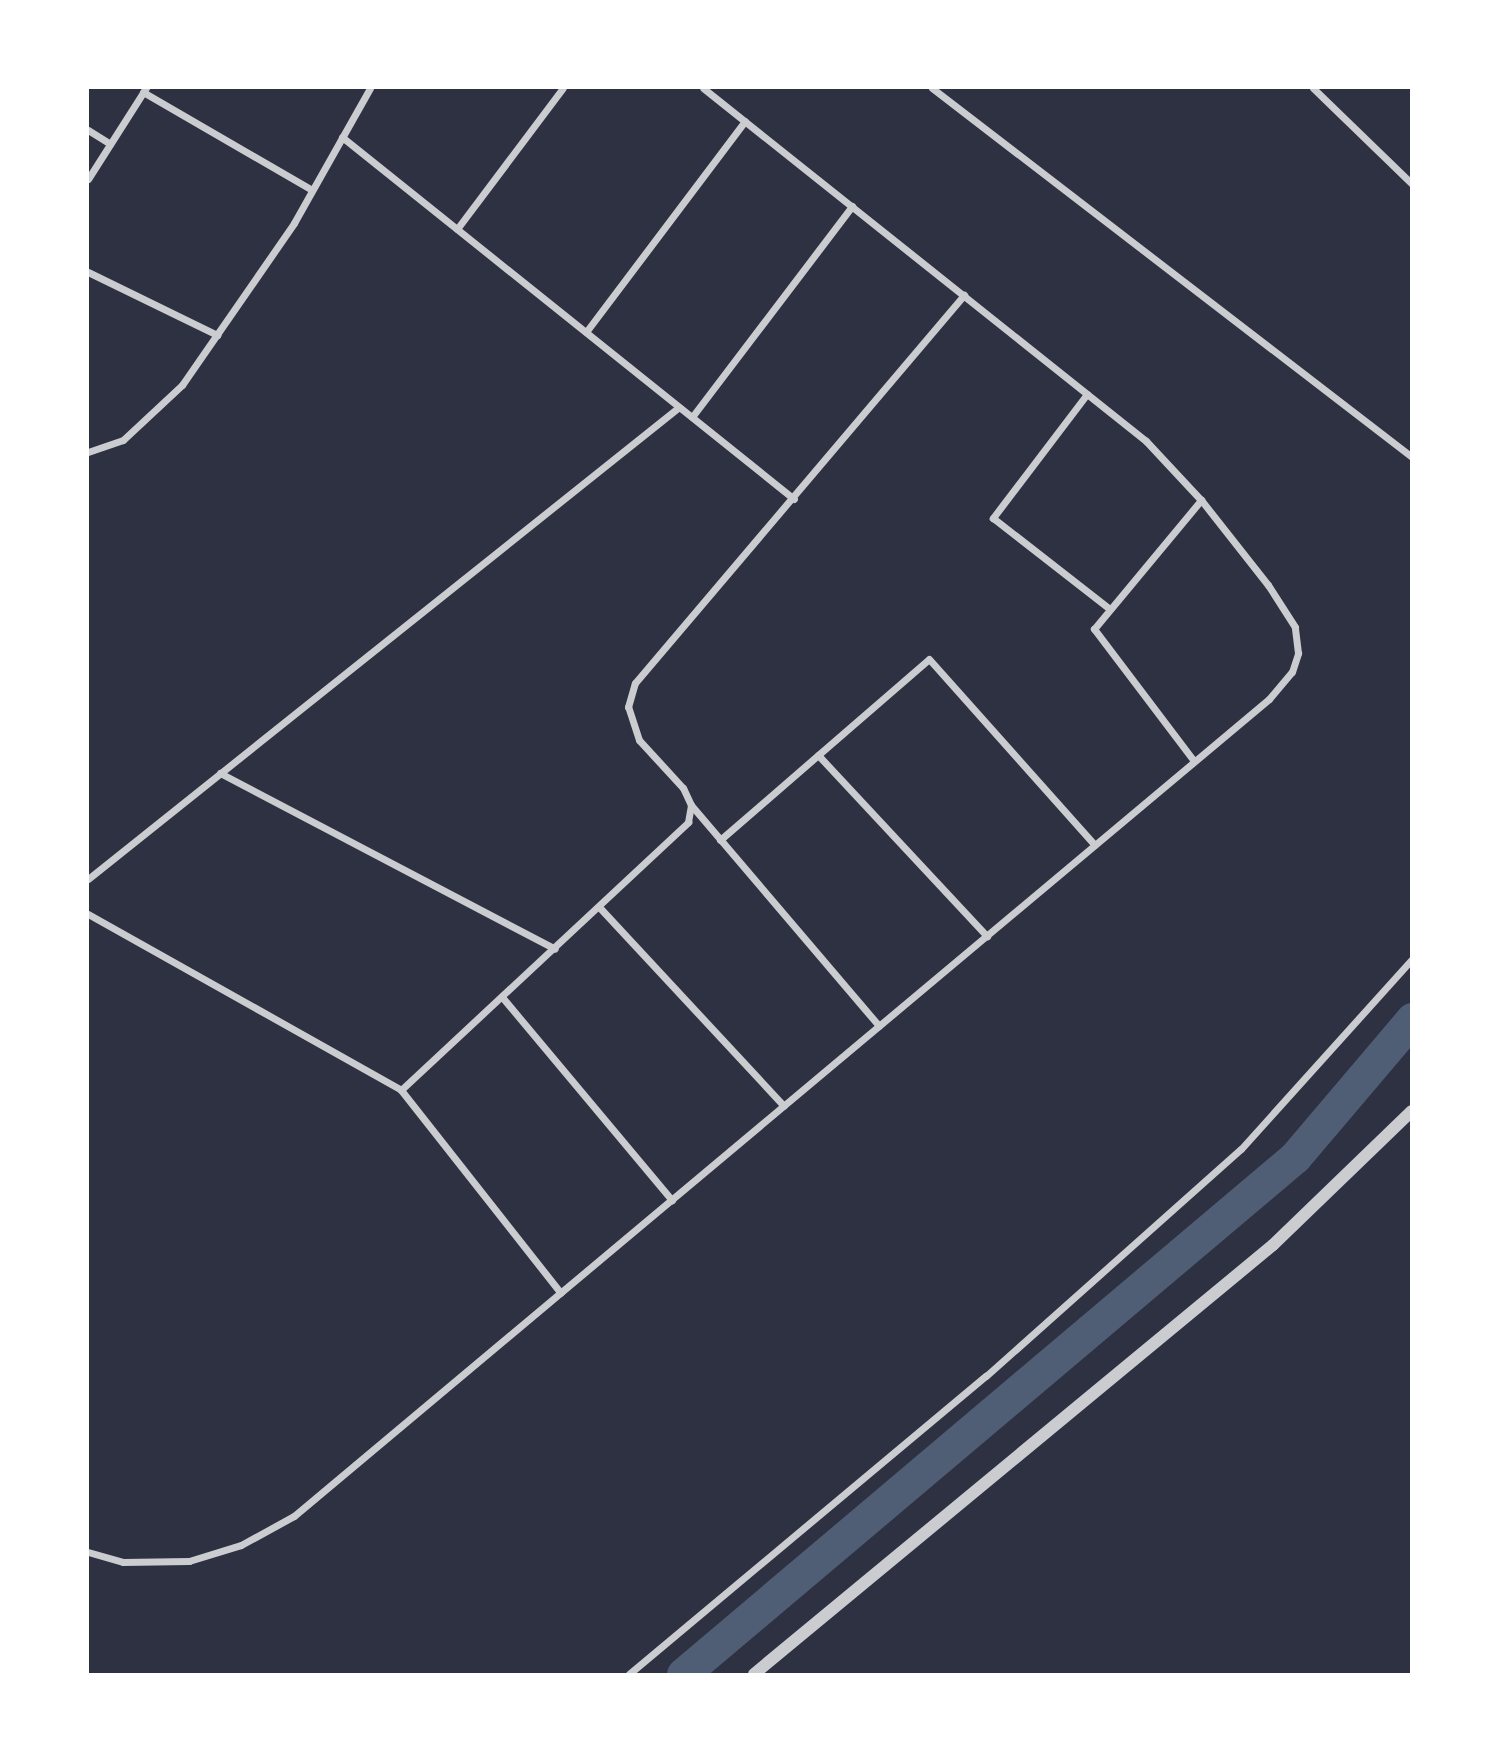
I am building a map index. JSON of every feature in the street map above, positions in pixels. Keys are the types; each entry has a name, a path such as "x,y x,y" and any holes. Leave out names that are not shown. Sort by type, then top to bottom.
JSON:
{"street":[{"path":"88,452 123,440 182,385 312,190 370,88"},
{"path":"457,229 563,88"},
{"path":"88,1552 123,1562 190,1561 242,1545 294,1516 1269,699 1292,671 1298,653 1294,626 1282,606 1201,499 1146,441 703,88"},
{"path":"932,88 1412,457"},
{"path":"1313,88 1412,184"},
{"path":"88,179 145,90 312,190"},
{"path":"586,332 745,121"},
{"path":"88,130 110,144"},
{"path":"342,137 794,499"},
{"path":"692,417 852,206"},
{"path":"88,272 217,335"},
{"path":"879,1026 691,806 683,789 639,740 628,707 635,683 794,499 964,295"},
{"path":"1087,394 993,518 1110,609"},
{"path":"88,879 679,407"},
{"path":"1194,761 1094,629 1201,499"},
{"path":"720,840 929,659 1095,845"},
{"path":"818,755 987,936"},
{"path":"220,774 555,949"},
{"path":"401,1090 670,842 688,822 691,806"},
{"path":"600,908 784,1106"},
{"path":"88,914 401,1090 561,1293"},
{"path":"629,1675 986,1376 1241,1149 1412,959"},
{"path":"502,997 672,1200"},
{"path":"754,1675 1273,1245 1412,1111"}],"waterway":[{"path":"683,1674 1295,1157 1412,1019"}]}
